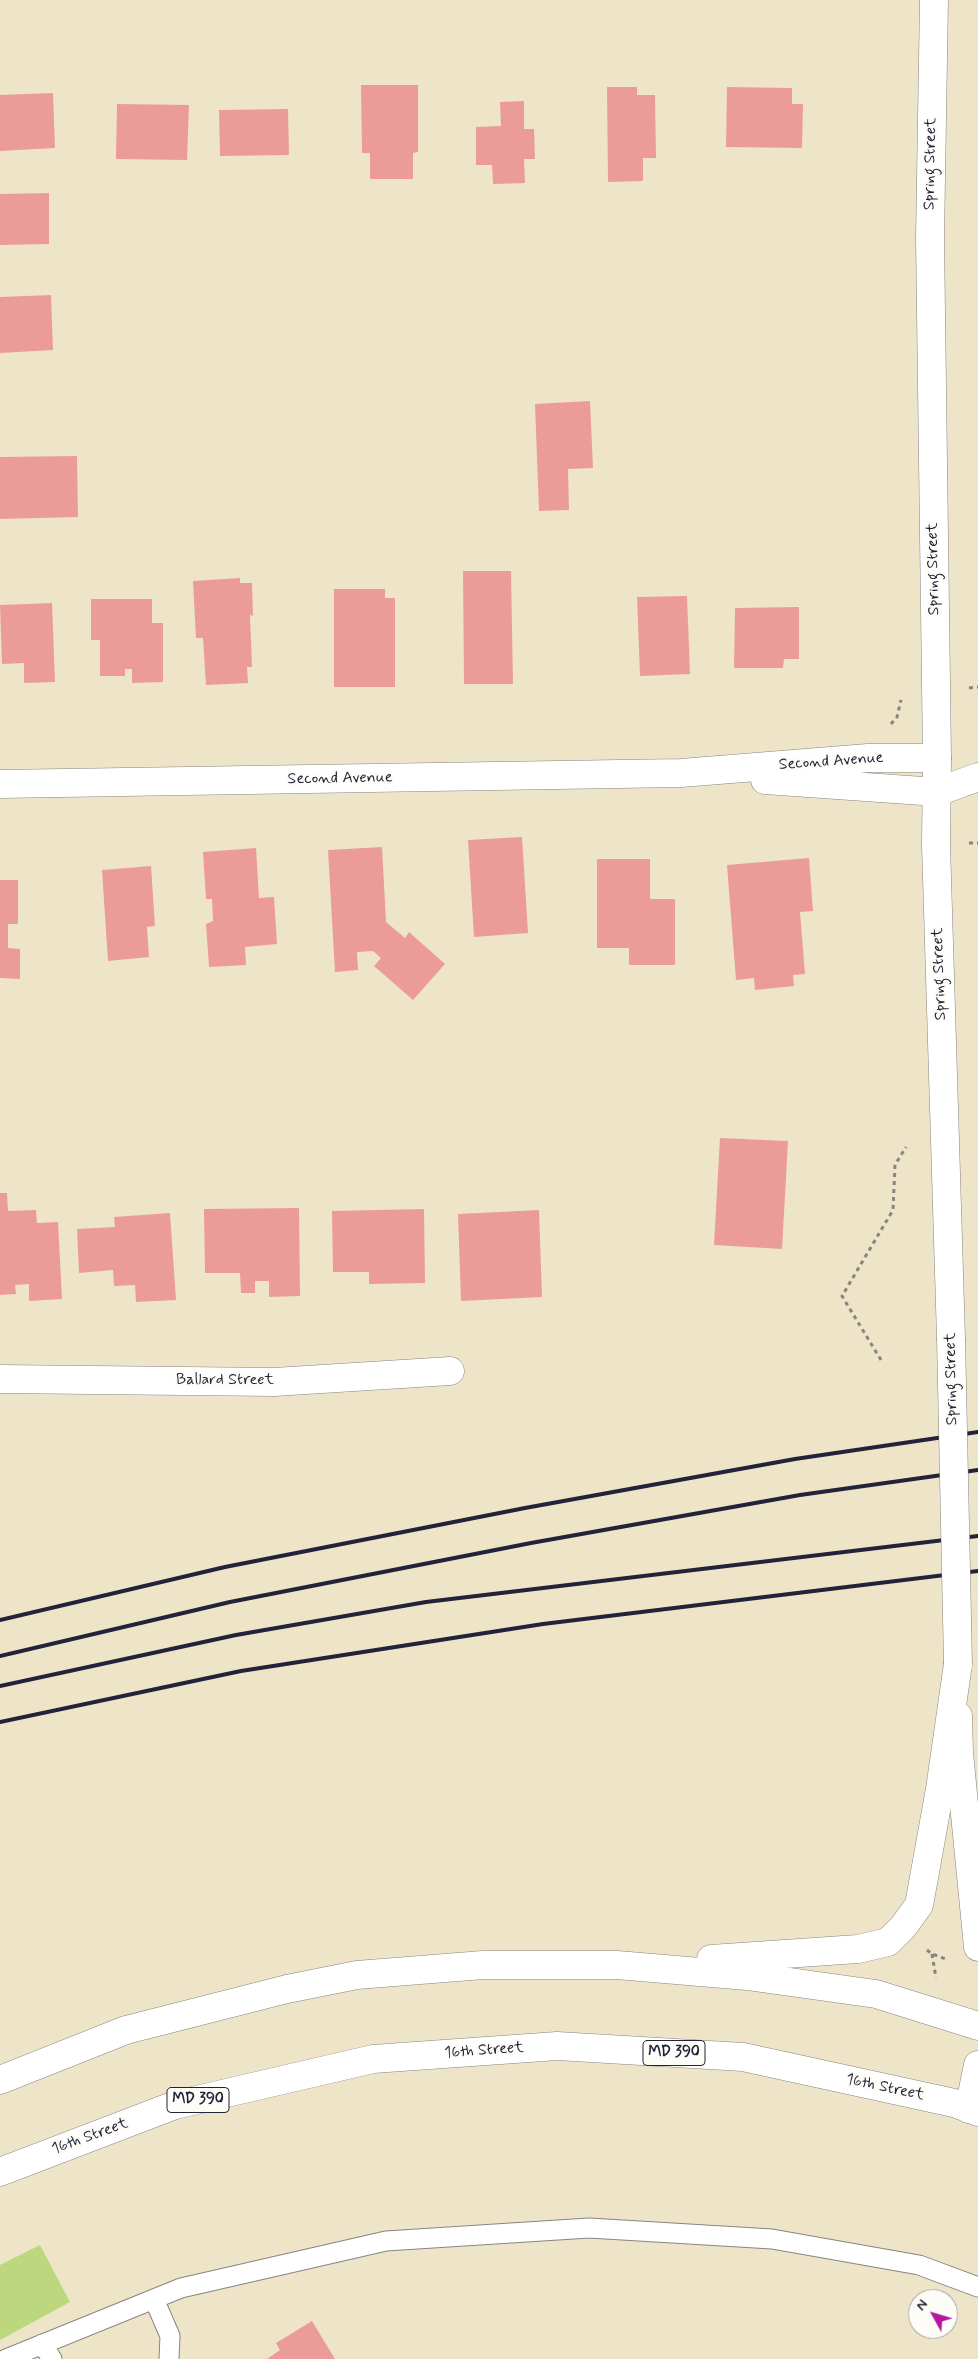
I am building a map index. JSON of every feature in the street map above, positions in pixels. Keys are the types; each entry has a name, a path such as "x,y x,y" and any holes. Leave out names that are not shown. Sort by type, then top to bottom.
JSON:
{"main road":[{"name":"Spring Street","path":"934,0 930,238 937,758 936,864 950,1308 959,1753 978,1947"},
{"name":"Second Avenue","path":"0,784 681,773 868,758 937,758 978,773"},
{"name":"Second Avenue","path":"681,773 937,792 978,778"},
{"name":"Ballard Street","path":"0,1379 274,1382 450,1371"},
{"path":"0,2080 126,2030 287,1989 357,1975 483,1965 617,1965 858,1949 888,1942 903,1927 919,1905 940,1789 958,1664"},
{"path":"617,1965 747,1976 876,1994 978,2026"},
{"name":"16th Street","path":"0,2172 29,2159 175,2105 373,2059 557,2046 743,2057 975,2107"},
{"path":"975,2107 978,2065"},
{"path":"0,2160 29,2159"}],"lane":[{"path":"6,2359 47,2352 180,2288 386,2241 589,2228 772,2240 919,2266 978,2287"},
{"path":"154,2299 170,2336 169,2359"}],"path":[{"path":"888,726 897,717 903,690"},
{"path":"881,1360 842,1296 893,1210 894,1165 906,1146"},
{"path":"936,1979 932,1954 949,1960"}],"green space":[{"path":"40,2245 70,2302 0,2340 0,2265"}],"building":[{"path":"361,85 418,85 418,152 413,153 413,179 370,179 370,153 362,153"},
{"path":"607,87 637,87 637,95 655,95 656,158 643,158 643,181 608,182"},
{"path":"727,87 792,88 792,104 803,104 802,148 726,147"},
{"path":"53,93 55,148 0,151 0,95"},
{"path":"524,101 524,129 534,129 535,159 524,159 525,183 493,184 492,165 476,165 476,127 501,126 500,102"},
{"path":"117,104 189,105 187,160 116,159"},
{"path":"288,109 289,155 220,156 219,110"},
{"path":"49,193 49,244 0,245 0,194"},
{"path":"51,295 53,350 0,353 0,297"},
{"path":"590,401 593,468 568,469 569,510 539,511 535,404"},
{"path":"77,456 78,517 0,519 0,457"},
{"path":"463,571 511,571 513,684 464,684"},
{"path":"240,578 240,583 252,583 253,616 250,615 252,667 247,667 248,683 206,685 203,638 196,638 193,581"},
{"path":"334,589 385,589 385,598 395,598 395,687 334,687"},
{"path":"687,596 690,674 640,676 637,597"},
{"path":"91,599 152,599 152,623 163,623 163,682 132,683 132,669 125,669 125,676 100,676 100,640 91,640"},
{"path":"52,603 55,682 24,683 24,663 2,664 0,605"},
{"path":"799,607 799,659 784,659 783,668 734,668 735,608"},
{"path":"522,837 528,933 474,937 468,840"},
{"path":"382,847 386,922 405,938 409,932 445,964 413,1000 374,966 381,958 373,951 357,952 358,970 335,972 328,850"},
{"path":"256,848 259,898 274,897 277,944 245,947 246,965 209,967 206,924 213,921 212,899 206,899 203,852"},
{"path":"809,858 813,911 800,912 805,974 793,975 794,986 755,990 754,978 736,980 727,865"},
{"path":"597,859 650,859 650,899 675,899 675,965 629,965 629,948 597,948"},
{"path":"151,866 155,926 147,927 149,957 108,961 102,870"},
{"path":"0,880 18,880 18,924 8,924 8,948 20,949 20,979 0,978"},
{"path":"720,1138 788,1141 782,1249 714,1245"},
{"path":"0,1193 7,1193 8,1211 36,1210 37,1223 58,1222 62,1299 29,1301 29,1284 15,1285 16,1294 0,1295"},
{"path":"299,1208 300,1296 269,1297 269,1281 255,1281 255,1293 241,1293 240,1273 205,1273 204,1209"},
{"path":"424,1209 425,1283 369,1284 369,1272 333,1272 332,1211"},
{"path":"539,1210 542,1297 461,1301 458,1214"},
{"path":"170,1213 176,1300 136,1302 135,1285 114,1286 113,1270 79,1273 77,1229 115,1227 114,1217"},
{"path":"312,2321 335,2359 267,2359 280,2350 276,2343"}],"railway":[{"path":"0,1620 225,1567 525,1508 795,1459 978,1432"},
{"path":"0,1656 230,1602 531,1543 800,1495 978,1470"},
{"path":"0,1686 236,1635 426,1602 978,1536"},
{"path":"0,1722 241,1671 543,1624 978,1571"}]}
